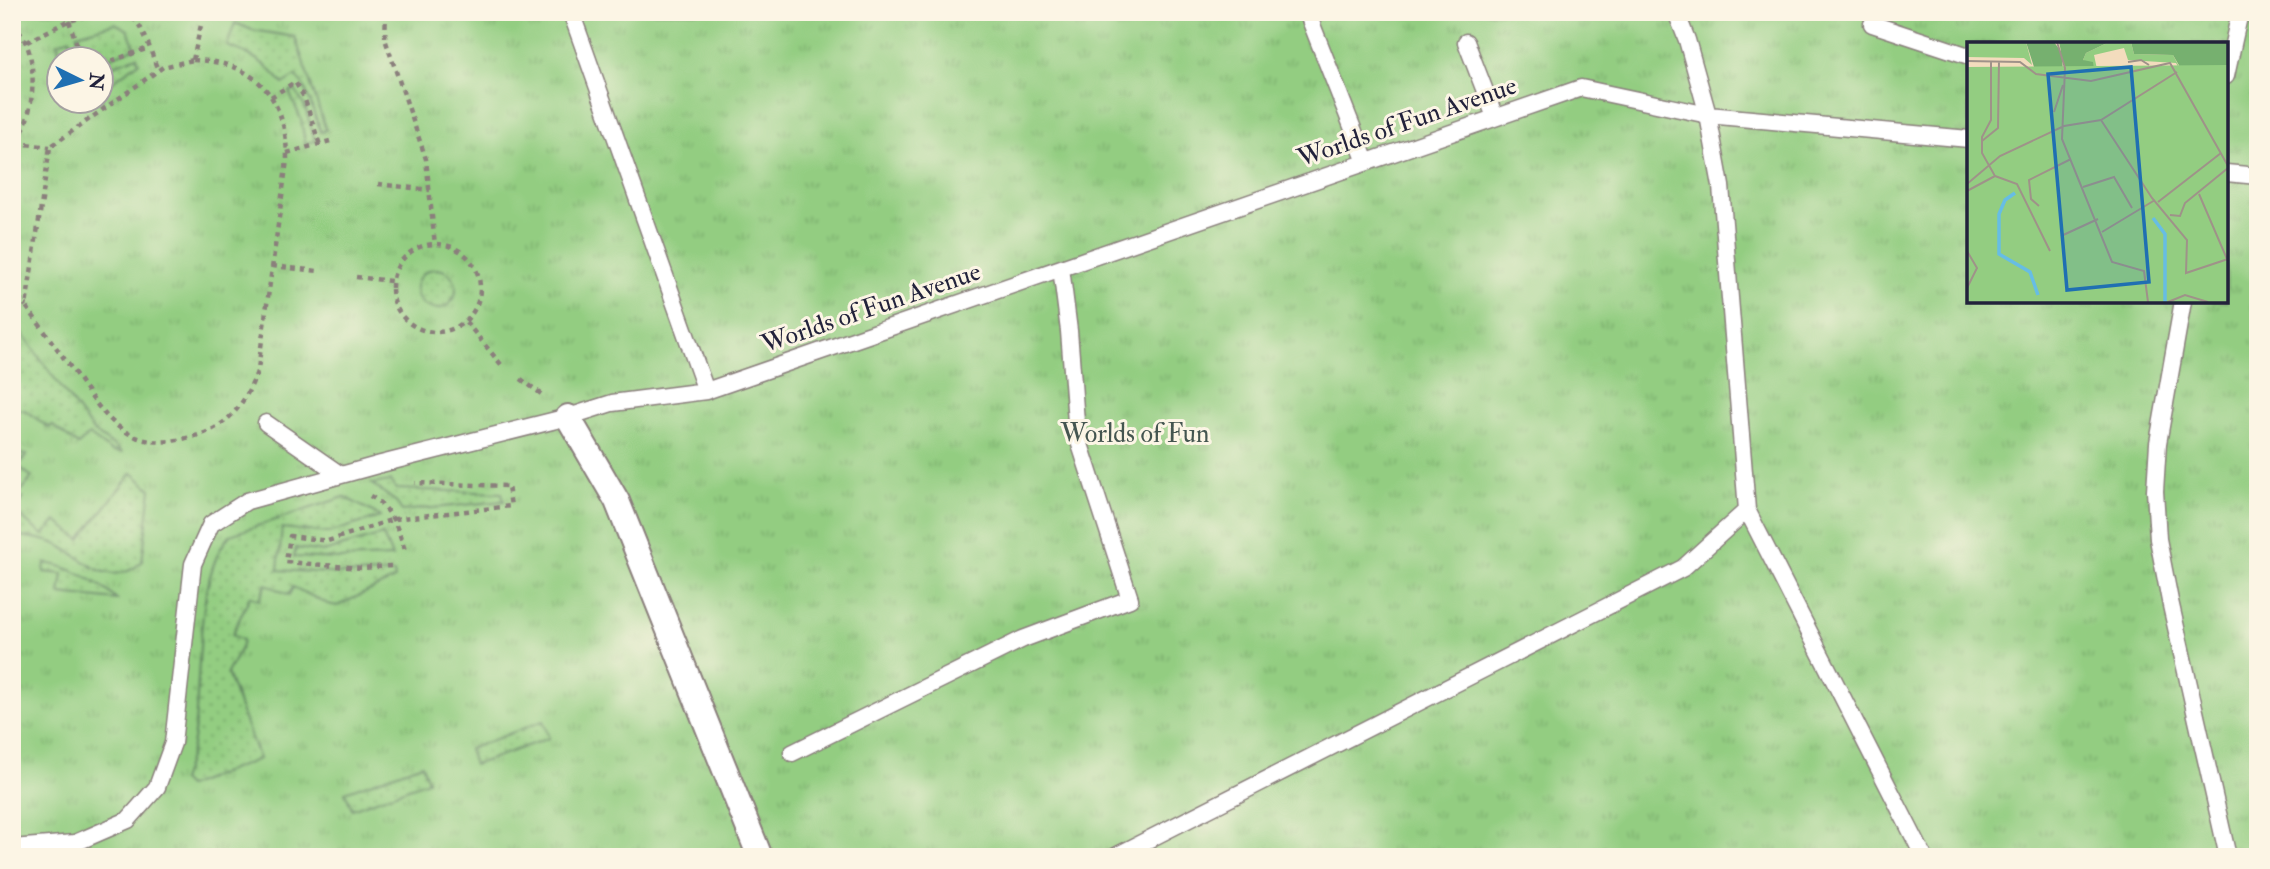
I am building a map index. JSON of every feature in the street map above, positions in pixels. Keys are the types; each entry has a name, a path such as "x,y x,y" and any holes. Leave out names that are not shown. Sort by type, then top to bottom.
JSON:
{"street":[{"path":"568,417 617,501 760,857"}],"lane":[{"path":"571,12 706,391"},
{"path":"1307,12 1366,162"},
{"path":"1676,12 1687,40 1708,115 1721,186 1747,510 1924,857"},
{"path":"2228,67 2240,12"},
{"path":"1872,24 1967,55"},
{"path":"1466,42 1495,117"},
{"name":"Worlds of Fun Avenue","path":"12,848 75,843 128,820 157,787 173,743 193,564 211,524 247,501 568,417 611,403 706,391 1581,88 1708,115 1967,138"},
{"path":"2228,173 2258,176"},
{"path":"792,752 1023,639 1130,599 1077,435 1061,268"},
{"path":"2183,303 2158,443 2155,491 2158,539 2228,857"},
{"path":"266,423 341,475"},
{"path":"1114,857 1683,568 1747,510"}],"path":[{"path":"26,42 69,21 100,12"},
{"path":"124,12 139,24 158,70"},
{"path":"386,12 385,39 426,159 435,245"},
{"path":"69,21 77,46"},
{"path":"12,23 26,42 32,92 28,116 18,143 12,148"},
{"path":"193,60 201,25"},
{"path":"116,59 149,48"},
{"path":"12,289 105,415 115,424 136,437 150,441 186,439 202,434 229,419 241,405 258,369 287,153 284,129 271,97 252,76 226,63 193,60 178,62 158,70 50,147 18,143"},
{"path":"271,97 295,82 304,97 320,145"},
{"path":"287,153 330,141"},
{"path":"26,306 50,147"},
{"path":"378,184 430,190"},
{"path":"424,244 449,245 469,258 480,281 478,303 466,322 446,332 425,332 405,322 393,303 391,281 402,258 424,244"},
{"path":"272,266 318,271"},
{"path":"356,276 391,281"},
{"path":"466,322 504,368"},
{"path":"381,464 402,479 420,485 508,486 510,506 394,519 328,541 290,536 286,562 361,568 391,566"},
{"path":"362,491 381,502 394,519 406,553"}],"green space":[{"name":"Worlds of Fun","path":"12,12 2258,12 2258,857 12,857"},
{"path":"115,23 128,30 135,48 116,55 116,46 81,46 77,34"},
{"path":"235,23 252,30 295,37 326,130 321,132 305,88 296,76 283,84 258,60 227,46"},
{"path":"70,38 73,46 58,46 57,43"},
{"path":"137,56 139,62 116,79 116,64"},
{"path":"295,90 305,107 315,141 305,143 301,119 289,92"},
{"path":"436,269 444,270 450,275 455,281 455,297 450,303 444,308 436,309 428,308 422,303 417,297 416,289 417,281 422,275 428,270"},
{"path":"12,320 93,431 123,453 111,451 89,435 78,445 52,425 49,428 25,410 12,409"},
{"path":"12,453 27,455 18,466 32,477 15,495 12,494"},
{"path":"132,473 151,489 142,562 130,570 109,573 55,544 12,535 12,503 23,498 13,511 43,535 56,521 80,539"},
{"path":"390,481 396,489 502,493 504,501 402,511 395,501 372,484"},
{"path":"344,497 380,517 328,533 282,528 278,570 344,574 394,573 395,579 337,606 293,587 289,595 266,584 259,600 250,596 232,635 243,640 241,648 227,673 259,759 187,787 181,781 190,756 196,717 204,604 218,553 230,535"},
{"path":"383,535 392,557 294,557 296,548 323,552"},
{"path":"45,563 84,576 117,600 60,594 63,574 44,572"},
{"path":"543,721 549,738 474,765 469,749"},
{"path":"422,764 428,781 352,809 345,792"}]}
